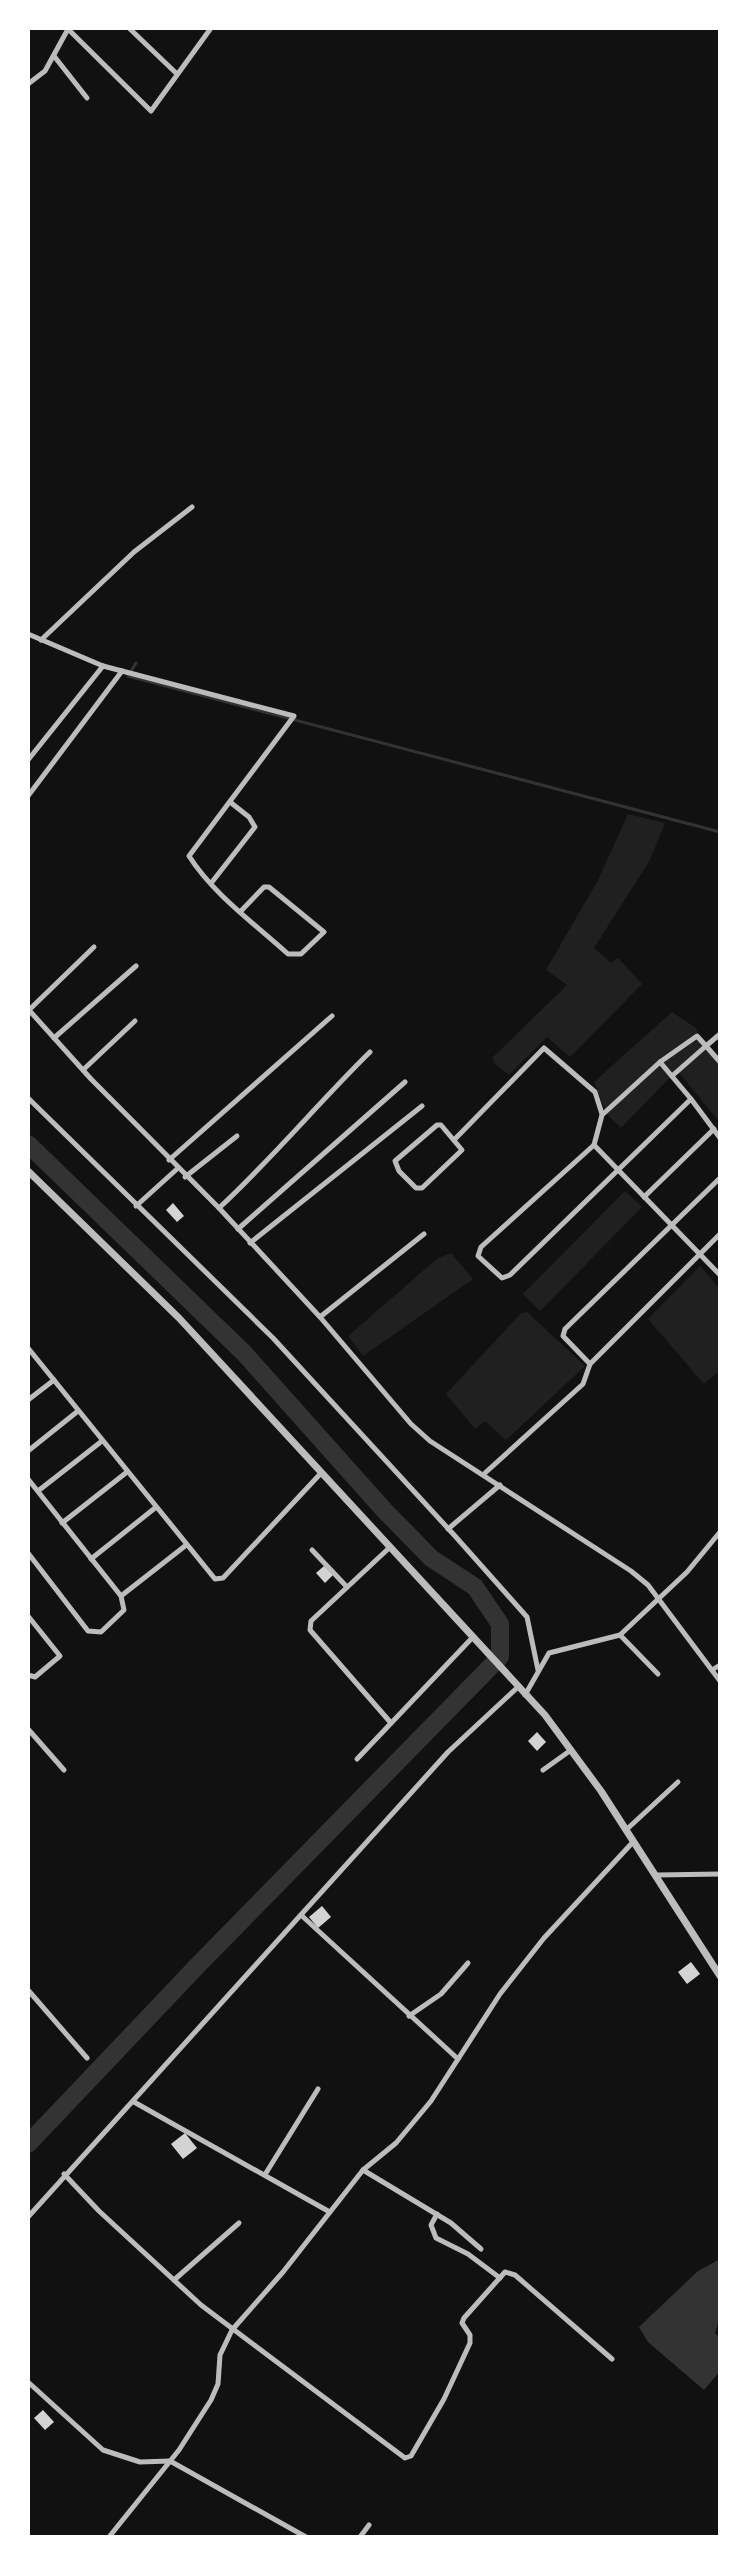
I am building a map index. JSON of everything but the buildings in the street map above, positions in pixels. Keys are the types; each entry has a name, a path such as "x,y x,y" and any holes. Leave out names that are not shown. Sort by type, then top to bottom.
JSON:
{"street":[{"path":"129,28 177,75"},
{"path":"197,28 205,35"},
{"path":"28,84 45,71 68,29 151,111 211,28"},
{"path":"54,56 87,98"},
{"path":"43,637 134,552 192,507"},
{"path":"28,634 43,637 103,666 294,716 189,856 212,883 241,911 292,956 301,954 324,932 269,887 264,887 241,911"},
{"path":"28,760 103,666"},
{"path":"28,796 128,673"},
{"path":"212,883 255,827 249,817 230,802"},
{"path":"94,947 28,1010 320,1317 411,1424 430,1441 485,1473 555,1524 631,1571 658,1599 720,1681"},
{"path":"54,1038 136,966"},
{"path":"169,1160 332,1016"},
{"path":"83,1070 135,1021"},
{"path":"672,1076 720,1034"},
{"path":"602,1115 660,1062 694,1036 720,1062"},
{"path":"454,1140 544,1048 595,1092 602,1115 594,1145 481,1247 478,1256 502,1278 510,1275 691,1099"},
{"path":"219,1208 258,1173 281,1142 370,1052"},
{"path":"660,1062 720,1138"},
{"path":"238,1229 405,1082"},
{"path":"28,1098 273,1338 527,1617 538,1670"},
{"path":"250,1243 422,1106"},
{"path":"437,1125 454,1140 462,1152 422,1188 413,1187 395,1166 397,1159 437,1125"},
{"path":"644,1197 714,1129"},
{"path":"185,1177 209,1154 237,1136"},
{"path":"594,1145 720,1275"},
{"path":"136,1206 177,1168"},
{"path":"28,1171 170,1308 525,1695 571,1750 657,1875 675,1909 720,1976"},
{"path":"590,1364 562,1333 720,1178"},
{"path":"320,1317 424,1234"},
{"path":"485,1473 583,1384 590,1364 720,1234"},
{"path":"28,1348 185,1546 215,1579 223,1578 322,1472"},
{"path":"28,1400 54,1380"},
{"path":"28,1451 78,1411"},
{"path":"38,1491 102,1441"},
{"path":"62,1523 127,1472"},
{"path":"28,1479 121,1596 126,1608 117,1621 97,1634 88,1631 28,1553"},
{"path":"448,1529 500,1485"},
{"path":"91,1559 155,1508"},
{"path":"525,1695 538,1670 554,1650 620,1635 720,1532"},
{"path":"121,1596 185,1546"},
{"path":"388,1549 311,1621 310,1630 391,1723"},
{"path":"312,1550 347,1587"},
{"path":"28,1616 60,1656 30,1676"},
{"path":"620,1635 658,1674"},
{"path":"357,1759 472,1638"},
{"path":"712,1670 720,1665"},
{"path":"28,2217 448,1752 516,1685"},
{"path":"28,1729 64,1770"},
{"path":"543,1770 571,1750"},
{"path":"626,1830 678,1782"},
{"path":"109,2537 170,2461 211,2400 218,2384 220,2355 232,2330 283,2272 363,2170 396,2143 544,1938 633,1842"},
{"path":"657,1875 720,1874"},
{"path":"301,1915 458,2059"},
{"path":"409,2016 441,1994 468,1963"},
{"path":"28,1990 87,2058"},
{"path":"266,2173 318,2089"},
{"path":"134,2102 266,2173 328,2211"},
{"path":"363,2170 437,2214 481,2249"},
{"path":"64,2174 174,2280 232,2330 405,2458 411,2456 444,2399 470,2343 464,2318 507,2272 515,2275 612,2359"},
{"path":"437,2214 431,2225 436,2238 468,2254 500,2278"},
{"path":"174,2280 239,2223"},
{"path":"28,2382 103,2450 140,2462 170,2461 306,2537"},
{"path":"360,2537 369,2525"}],"shaded area":[{"path":"628,814 665,823 650,860 594,948 611,963 618,958 642,984 570,1057 547,1037 509,1075 494,1063 493,1057 567,985 546,970 598,880"},
{"path":"672,1012 696,1028 705,1047 720,1065 720,1123 677,1070 621,1128 607,1114 594,1082"},
{"path":"625,1191 642,1207 540,1311 523,1294"},
{"path":"451,1253 473,1279 363,1356 348,1336 438,1258"},
{"path":"700,1266 720,1289 720,1370 704,1384 648,1319"},
{"path":"527,1312 585,1366 506,1440 485,1421 475,1429 446,1394 521,1313"},
{"path":"720,2259 720,2316 715,2333 720,2338 720,2371 704,2390 648,2342 639,2327 698,2271"}],"waterway":[{"path":"136,663 128,676 720,832"},
{"path":"28,1144 244,1353 431,1558 475,1587 500,1624 500,1657 199,1964 28,2144"}]}
